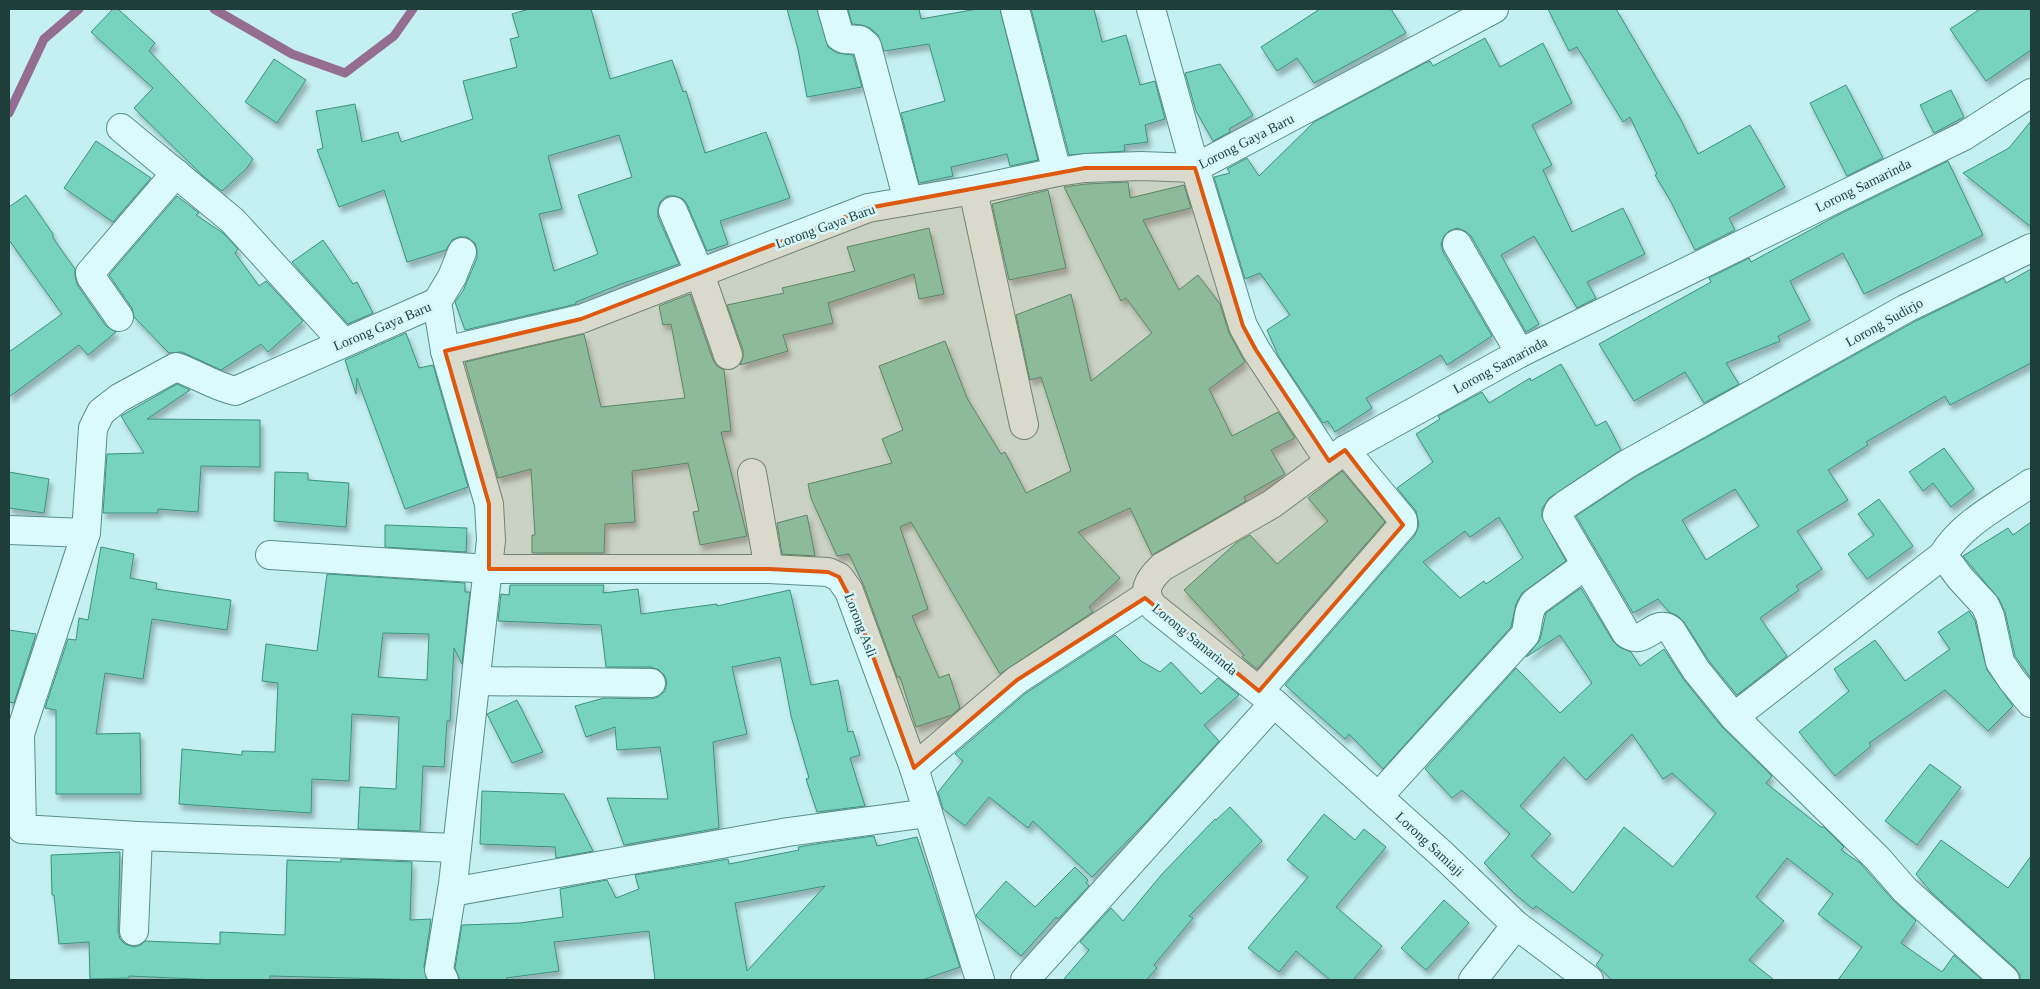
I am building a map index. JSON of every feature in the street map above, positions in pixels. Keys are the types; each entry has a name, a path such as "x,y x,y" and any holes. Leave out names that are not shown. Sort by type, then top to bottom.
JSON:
{"street":[{"path":"832,9 840,37 860,40 867,46 908,201"},
{"path":"1015,9 1057,172"},
{"path":"1025,980 1267,697 1403,525 1398,515 1337,456 1256,350 1243,326 1195,168 1151,9"},
{"name":"Lorong Gaya Baru","path":"86,533 93,428 101,412 119,398 176,367 189,371 220,388 235,391 436,302 445,352 581,319 868,208 1086,168 1140,166 1195,168 1494,9"},
{"name":"Lorong Samarinda","path":"1267,697 1148,601 1146,596 1150,581 1162,567 1272,504 1337,456 1520,353 1964,136 2031,93"},
{"path":"121,128 233,221 343,342"},
{"path":"120,317 91,277 91,270 176,173"},
{"path":"973,190 1024,425"},
{"path":"673,211 700,274 728,355"},
{"path":"1457,244 1520,353"},
{"name":"Lorong Sudirjo","path":"1586,565 1557,515 1559,510 1627,464 1905,309 2031,248"},
{"path":"436,302 452,277 462,252"},
{"path":"444,980 439,970 452,892 491,540 489,504 445,352"},
{"path":"752,473 769,569"},
{"path":"1734,717 1943,556 1957,536 2031,483"},
{"path":"9,530 86,533 15,733 16,830 457,848"},
{"name":"Lorong Asli","path":"270,555 489,569 769,569 828,572 839,577 849,591 914,768 979,980"},
{"path":"1943,556 1985,605 1990,616 1996,651 2000,662 2031,703"},
{"path":"1378,797 1525,634 1529,626 1530,606 1586,565 1626,633 1631,637 1638,638 1661,626 1666,626 1671,630 1696,670 1734,717 1878,859 1905,890 2005,980"},
{"path":"914,768 1017,680 1146,596"},
{"path":"476,681 651,683"},
{"name":"Lorong Samiaji","path":"1267,697 1516,925 1589,980"},
{"path":"452,892 788,832 928,813"},
{"path":"134,931 138,836"},
{"path":"1473,980 1516,925"}],"highlighted area":[{"path":"1085,168 1195,168 1243,326 1256,350 1329,461 1345,450 1403,525 1259,691 1145,598 1017,680 914,768 856,610 839,577 828,572 769,569 489,569 489,504 445,351 581,319 868,208"}],"building":[{"path":"113,9 118,9 155,43 149,51 253,159 247,168 222,191 203,176 134,108 153,88 91,32"},
{"path":"529,9 591,9 610,79 672,60 683,92 686,91 705,153 766,132 790,198 720,221 728,244 707,251 687,204 683,199 667,196 660,202 658,217 679,264 621,284 576,302 576,304 465,330 455,302 463,291 477,258 475,243 467,237 459,237 452,240 446,250 407,262 384,190 339,207 317,150 323,148 316,111 355,104 362,142 398,132 401,142 473,119 463,81 517,67 510,39 519,37 512,14","holes":["619,135 632,177 578,195 598,254 554,271 539,214 562,209 548,156"]},
{"path":"787,9 817,9 828,47 837,53 853,55 862,87 807,97 798,49"},
{"path":"848,9 919,9 921,19 977,9 1000,9 1038,160 1010,166 1007,154 951,167 953,176 919,183 901,113 945,101 929,44 884,51 878,35 870,28 852,24"},
{"path":"1031,9 1094,9 1102,42 1126,35 1140,85 1155,81 1165,119 1145,125 1148,142 1124,145 1125,151 1069,155"},
{"path":"1320,9 1391,9 1406,33 1314,83 1297,58 1277,71 1261,47"},
{"path":"1548,9 1616,9 1680,118 1698,154 1750,125 1785,187 1729,218 1735,230 1695,250 1655,175 1657,174 1630,117 1623,122 1577,47 1569,51"},
{"path":"1980,9 2031,9 2031,50 1986,81 1950,29"},
{"path":"1485,38 1500,67 1543,43 1572,103 1532,125 1552,165 1543,170 1572,232 1623,208 1645,254 1587,282 1596,298 1577,308 1534,236 1501,255 1539,324 1526,332 1471,236 1457,228 1449,231 1444,236 1441,244 1443,252 1492,336 1447,365 1441,355 1366,398 1372,408 1335,432 1328,421 1323,423 1279,357 1267,330 1290,315 1260,273 1245,279 1214,177 1230,173 1227,169 1247,158 1259,176 1314,122 1425,63 1430,61 1433,66"},
{"path":"274,59 306,80 277,123 245,102"},
{"path":"1220,64 1253,115 1229,129 1230,132 1213,141 1196,111 1185,73"},
{"path":"1846,85 1883,158 1847,176 1810,103"},
{"path":"1951,90 1964,117 1934,133 1920,105"},
{"path":"2031,121 2031,227 1963,173 2009,148"},
{"path":"96,141 151,178 113,222 64,188"},
{"path":"1948,161 1983,235 1864,294 1843,253 1790,281 1810,320 1778,336 1780,341 1726,363 1739,384 1704,403 1685,372 1634,401 1599,344 1711,282 1709,278 1749,258 1751,262 1836,216"},
{"path":"1128,182 1130,198 1184,185 1191,208 1143,220 1179,290 1198,275 1220,304 1229,333 1245,362 1209,389 1232,436 1278,412 1295,438 1271,450 1285,474 1244,497 1246,501 1152,555 1130,508 1078,532 1120,578 1089,607 1093,612 1000,674 911,522 900,527 928,609 912,616 939,678 949,674 960,708 952,715 916,727 900,677 897,677 864,586 849,554 837,556 811,498 808,484 892,463 882,439 903,430 879,366 945,341 967,398 1001,454 1005,452 1026,493 1071,471 1041,377 1030,380 1016,315 1071,294 1091,381 1152,333 1126,298 1121,301 1064,187"},
{"path":"1048,190 1066,268 1009,280 992,204"},
{"path":"26,195 75,269 78,286 106,326 116,332 88,355 79,345 9,397 9,352 62,314 9,240 9,207"},
{"path":"177,196 199,213 196,215 223,233 238,249 235,253 259,286 266,281 303,321 268,352 261,344 221,370 182,352 169,353 134,317 132,308 109,275"},
{"path":"929,228 944,294 919,299 914,274 828,303 833,323 783,335 788,351 740,365 743,350 727,305 784,293 782,288 855,271 847,247"},
{"path":"323,240 353,284 357,282 373,313 348,324 292,262"},
{"path":"2031,269 2031,363 1950,405 1945,396 1866,442 1868,445 1828,470 1848,500 1797,531 1822,569 1796,586 1799,590 1760,618 1787,656 1737,695 1709,661 1684,622 1678,616 1669,612 1658,599 1633,613 1576,516 1635,477 1912,323 2004,278 2006,283","holes":["1735,489 1759,526 1706,560 1682,520"]},
{"path":"690,294 713,360 717,366 724,370 731,431 721,432 747,536 700,545 693,512 699,511 688,463 632,471 635,522 605,524 604,553 532,553 532,535 535,535 531,469 498,478 465,362 584,334 601,407 685,398 671,324 663,325 659,306"},
{"path":"406,333 419,368 433,365 468,487 405,509 357,378 356,394 345,360"},
{"path":"1561,364 1596,426 1606,421 1621,450 1549,498 1542,509 1542,517 1566,561 1522,593 1516,604 1511,627 1383,769 1349,734 1345,739 1285,685 1415,535 1419,525 1416,511 1397,488 1433,462 1416,434 1440,419 1438,416 1482,392 1489,403 1530,378 1531,381","holes":["1499,517 1523,558 1486,584 1484,581 1460,598 1423,562 1465,531 1470,537"]},
{"path":"177,384 190,390 147,419 260,420 260,467 201,466 198,512 158,509 158,513 103,513 107,454 144,453 121,416"},
{"path":"1944,448 1974,489 1951,507 1933,483 1923,491 1909,472"},
{"path":"1342,471 1385,522 1257,669 1242,657 1244,655 1184,590 1236,543 1250,535 1277,564 1328,521 1308,498"},
{"path":"9,472 49,479 44,513 9,508"},
{"path":"275,472 308,473 308,480 349,483 346,527 274,521"},
{"path":"1879,499 1913,546 1867,579 1848,554 1874,535 1858,514"},
{"path":"807,515 815,556 782,554 777,523"},
{"path":"2031,522 2030,677 2015,656 2005,612 1999,599 1963,556 2008,528 2013,535"},
{"path":"385,525 467,528 466,552 385,547"},
{"path":"101,547 134,554 130,578 157,583 156,589 231,600 227,630 152,619 143,679 105,673 96,734 140,733 141,794 56,794 56,710 45,708 68,639 76,640 79,618 88,620"},
{"path":"327,574 465,583 465,592 470,592 462,664 454,648 450,721 447,721 444,767 423,766 420,831 358,829 360,787 396,789 399,717 352,714 349,781 312,779 311,813 179,804 182,749 242,755 242,751 275,752 278,683 262,681 266,644 317,651","holes":["383,633 429,634 427,680 378,677"]},
{"path":"510,585 604,585 603,593 638,589 641,614 717,604 717,606 790,590 811,685 838,680 848,732 853,731 860,755 850,758 865,806 817,812 806,779 809,778 791,716 780,657 732,667 747,734 713,742 719,828 624,845 607,798 668,799 660,747 617,750 615,727 586,737 575,706 604,698 651,699 658,697 665,691 667,683 665,676 659,670 651,667 606,667 601,625 498,621 501,594 509,595"},
{"path":"1581,588 1613,641 1619,647 1631,652 1640,666 1664,649 1684,680 1722,727 1772,776 1766,783 1821,827 1824,827 1844,847 1841,850 1860,863 1893,900 1916,921 1901,943 1942,972 1954,955 1982,980 1838,980 1862,947 1818,914 1833,894 1787,858 1756,897 1784,921 1749,960 1774,980 1612,980 1596,965 1603,955 1536,906 1533,909 1484,863 1510,834 1462,790 1452,798 1425,769 1516,668 1560,713 1592,683 1560,635 1526,657 1540,640 1546,613","holes":["1632,734 1663,779 1672,773 1716,813 1673,867 1624,827 1573,893 1531,856 1551,834 1520,806 1564,757 1586,780"]},
{"path":"1969,611 1975,621 1987,670 2013,706 1988,731 1945,690 1869,743 1871,746 1835,776 1799,732 1849,691 1834,669 1875,640 1905,681 1950,649 1938,632"},
{"path":"9,630 36,634 14,703 9,702"},
{"path":"1115,635 1141,661 1160,672 1171,662 1201,694 1218,678 1239,695 1204,725 1219,741 1147,821 1092,877 1033,821 1028,828 989,797 965,826 943,809 938,792 963,761 955,754 1026,693"},
{"path":"517,700 543,752 512,763 487,714"},
{"path":"1930,764 1961,787 1917,845 1885,821"},
{"path":"482,791 564,794 593,851 556,858 555,847 480,844"},
{"path":"1230,807 1262,841 1189,916 1193,918 1154,965 1157,968 1146,980 1063,980 1089,950 1080,942 1111,908 1123,921 1162,874 1215,819"},
{"path":"1324,814 1355,840 1364,829 1386,847 1336,907 1382,946 1353,980 1330,980 1296,951 1279,972 1248,948 1308,877 1287,860"},
{"path":"874,836 877,846 917,837 960,967 922,980 655,980 649,931 554,942 559,971 506,978 507,980 460,980 455,968 462,925 520,923 563,917 560,889 607,880 616,898 639,889 635,875 728,859 729,864 799,850 798,847","holes":["825,886 747,971 735,903"]},
{"path":"1941,840 2008,888 2031,856 2031,980 2020,980 2020,975 2015,968 1931,892 1916,874"},
{"path":"120,852 118,931 120,939 125,944 134,947 141,945 145,941 220,944 220,932 285,935 287,860 341,862 341,859 412,862 410,920 431,919 424,967 427,980 270,976 270,980 129,976 129,978 90,979 89,942 59,944 54,895 52,895 51,855"},
{"path":"1075,867 1088,880 1086,883 1089,886 1058,919 1056,917 1021,956 976,915 1006,881 1035,907"},
{"path":"1444,900 1469,923 1426,970 1401,948"}],"waterway":[{"path":"9,113 44,39 79,9"},
{"path":"214,9 292,54 345,73 394,36 413,9"}]}
